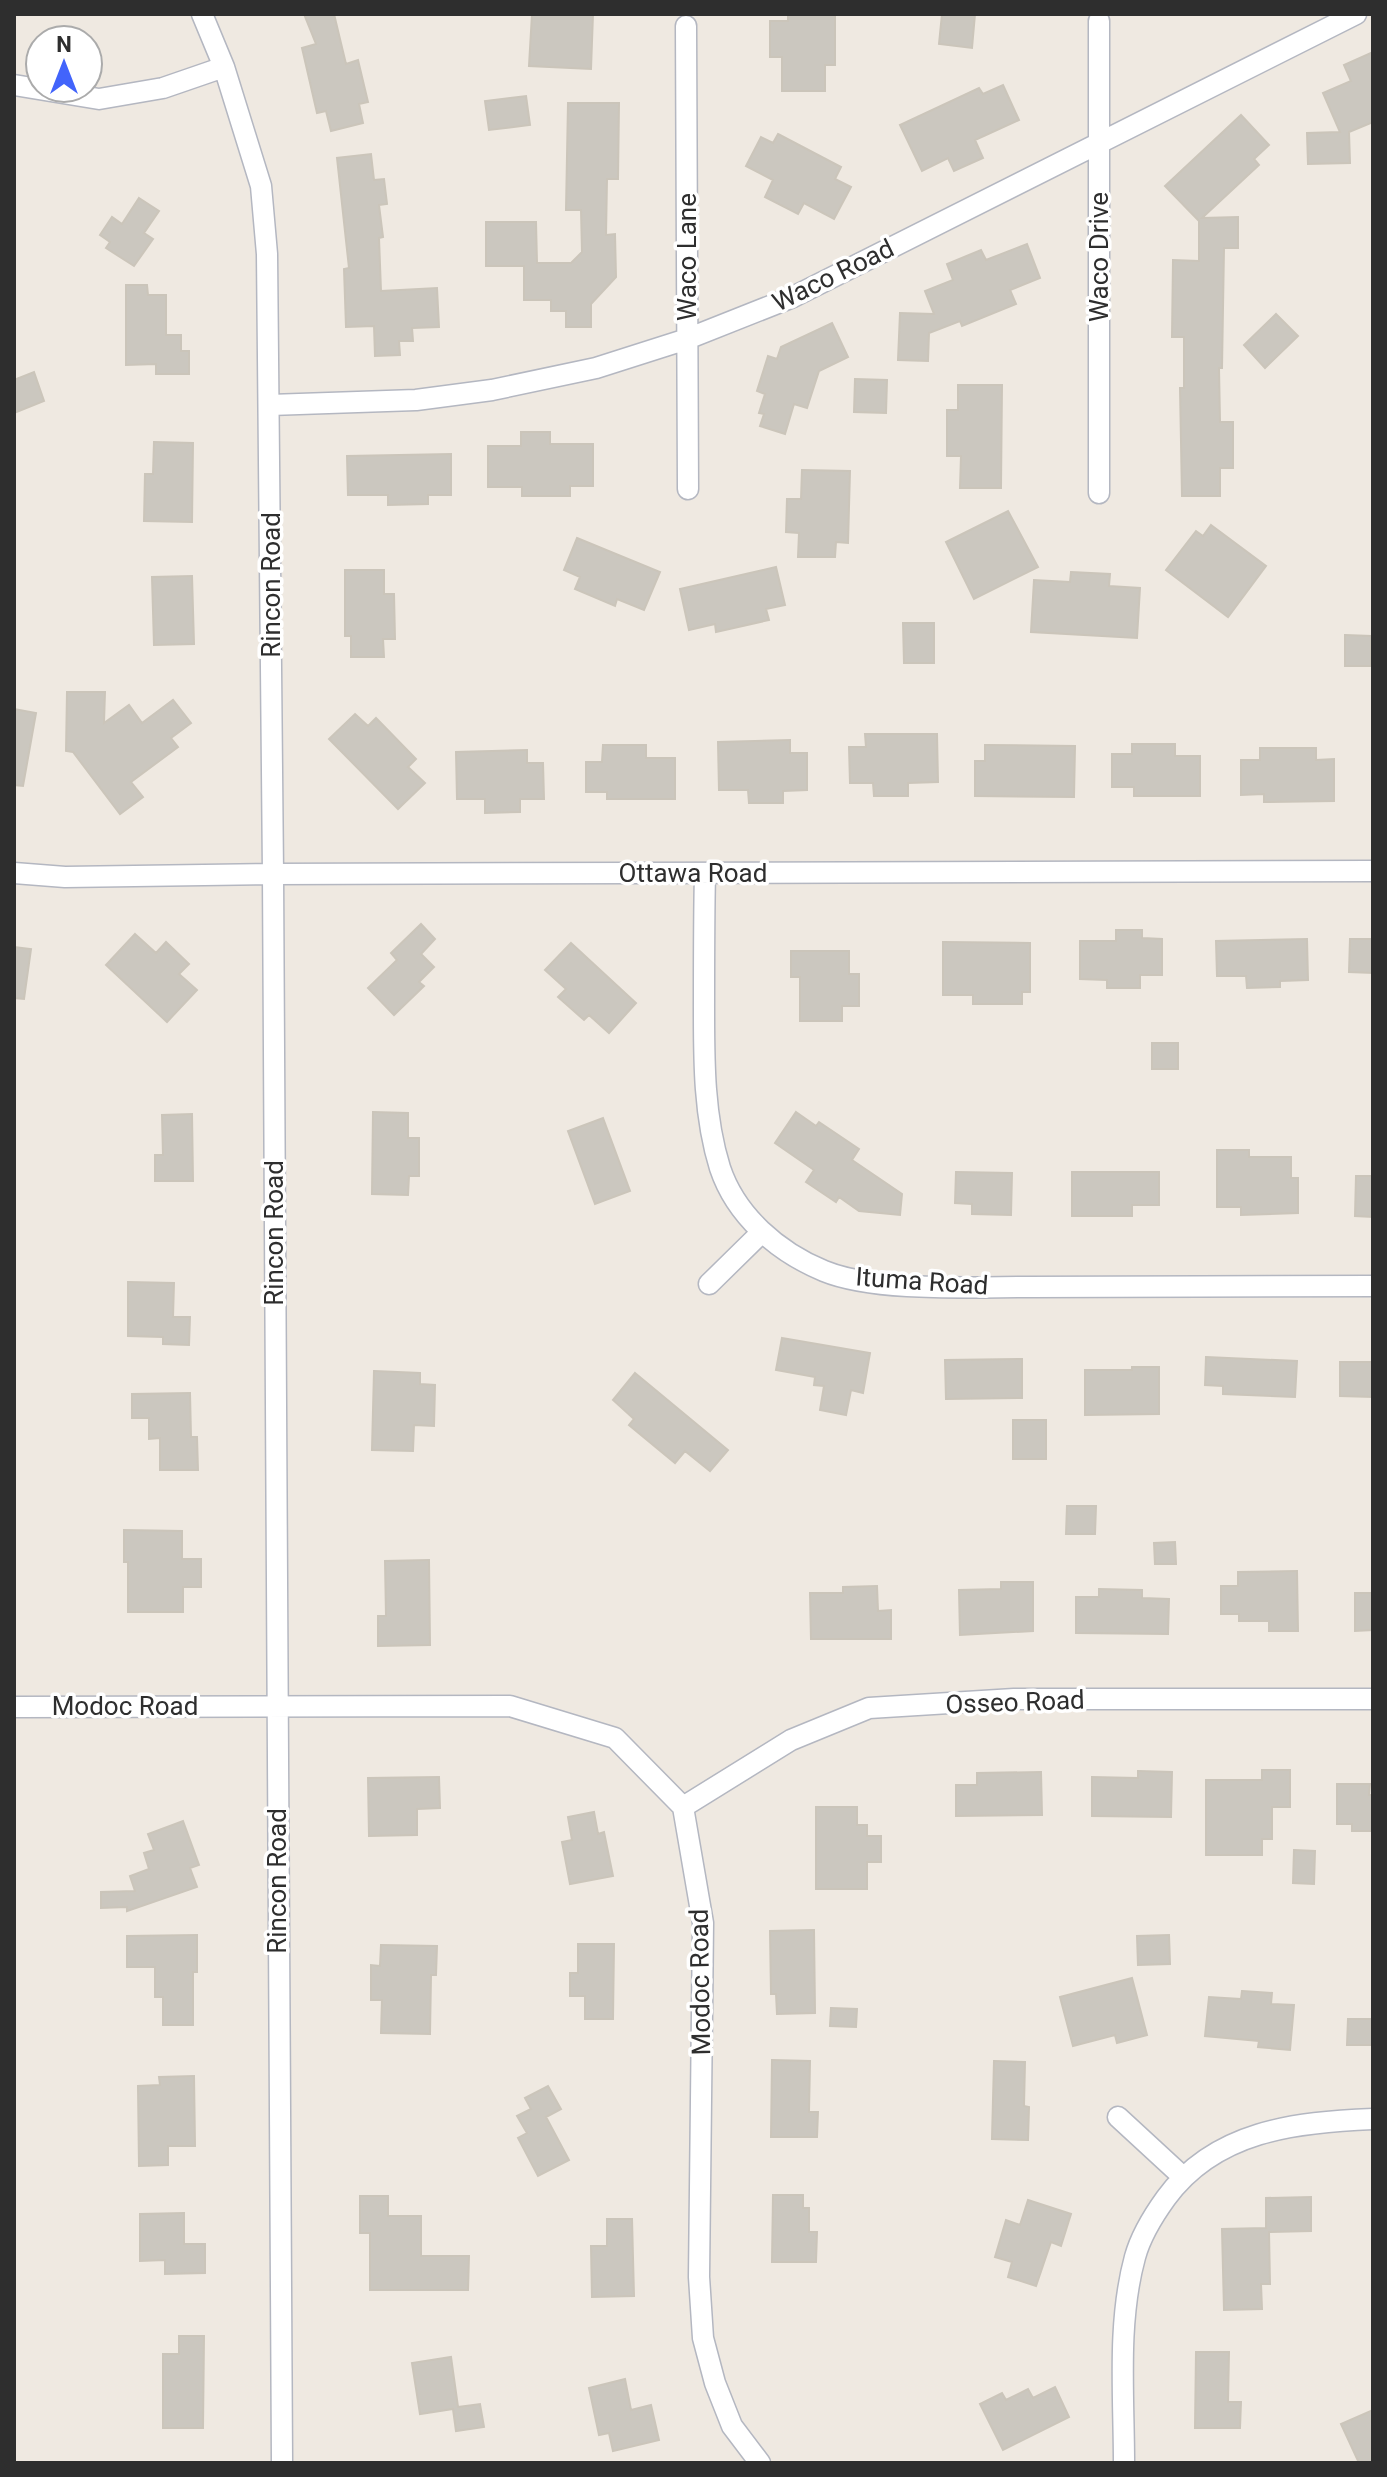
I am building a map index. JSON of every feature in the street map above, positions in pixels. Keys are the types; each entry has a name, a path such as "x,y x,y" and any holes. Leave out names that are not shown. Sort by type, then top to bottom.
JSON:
{"street":[{"name":"Rincon Road","path":"202,14 224,67 261,186 267,254 282,2463"},
{"name":"Waco Road","path":"270,405 416,400 492,390 596,368 687,339 793,297 1356,14"},
{"name":"Waco Drive","path":"1099,21 1099,493"},
{"name":"Waco Lane","path":"686,26 688,489"},
{"path":"14,85 99,99 163,88 224,67"},
{"name":"Ottawa Road","path":"14,873 65,877 1373,871"},
{"name":"Ituma Road","path":"705,873 706,1094 721,1170 740,1205 761,1233 790,1253 825,1272 872,1283 968,1287 1373,1286"},
{"path":"709,1284 761,1233"},
{"name":"Osseo Road","path":"683,1807 791,1740 869,1708 1014,1699 1373,1699"},
{"name":"Modoc Road","path":"14,1707 510,1706 615,1738 683,1807 703,1923 699,2277 703,2338 715,2383 732,2426 760,2463"},
{"path":"1118,2117 1182,2176"},
{"path":"1124,2463 1124,2324 1135,2255 1152,2217 1182,2176 1225,2147 1273,2130 1316,2121 1373,2119"}],"building":[{"path":"304,14 334,14 346,64 358,60 368,102 359,104 363,123 331,131 326,111 317,113 302,48 316,44"},
{"path":"532,14 593,14 591,69 529,66"},
{"path":"788,14 835,14 835,65 825,65 825,91 782,91 782,57 770,57 770,21 788,21"},
{"path":"942,14 975,14 972,48 939,44"},
{"path":"1373,52 1373,122 1349,132 1350,163 1308,164 1307,133 1340,132 1323,93 1351,81 1344,65"},
{"path":"1003,85 1019,120 975,140 983,158 954,171 948,158 922,171 900,125 979,88 983,94"},
{"path":"526,96 530,125 489,130 485,101"},
{"path":"568,103 619,103 618,179 607,179 606,235 615,234 616,277 591,304 591,327 566,327 566,311 551,311 551,300 524,300 524,266 486,266 486,222 536,222 537,263 571,263 582,252 581,210 566,210"},
{"path":"1241,115 1269,145 1254,159 1259,165 1202,218 1238,217 1238,248 1224,248 1222,368 1219,368 1220,422 1233,422 1233,468 1220,468 1220,496 1182,496 1180,388 1184,388 1184,337 1172,337 1173,260 1199,261 1199,221 1165,186"},
{"path":"778,134 841,167 835,179 851,187 834,219 804,203 798,214 765,197 773,180 746,166 761,137 773,143"},
{"path":"371,154 374,180 384,179 387,204 379,205 383,237 379,238 381,291 437,288 439,327 412,328 413,341 399,341 400,355 375,356 374,326 346,327 344,269 349,268 337,158"},
{"path":"139,198 159,211 144,233 153,239 134,266 106,248 110,242 100,235 112,217 122,224"},
{"path":"1027,244 1040,278 1010,290 1016,304 962,326 960,321 929,333 928,361 898,360 900,313 934,314 925,291 953,280 947,264 981,250 986,260"},
{"path":"126,285 147,285 148,295 166,295 166,335 181,335 181,351 189,351 189,374 156,374 156,364 126,365"},
{"path":"1276,314 1298,336 1265,368 1244,345"},
{"path":"832,323 848,357 819,371 807,408 794,404 785,434 760,426 764,414 759,413 765,394 757,391 768,356 777,359 781,347"},
{"path":"34,372 44,401 14,413 14,380"},
{"path":"855,379 887,380 886,413 854,412"},
{"path":"958,385 1002,385 1001,488 960,488 961,456 947,456 947,410 958,410"},
{"path":"521,432 550,432 550,444 593,444 593,486 570,486 570,496 522,496 522,487 488,487 488,446 521,446"},
{"path":"154,442 193,443 192,522 144,521 145,474 153,474"},
{"path":"451,454 451,495 428,495 428,504 388,505 388,495 348,495 347,456"},
{"path":"802,470 850,471 848,543 836,542 835,557 798,557 799,533 786,532 787,499 801,499"},
{"path":"1008,511 1038,567 974,599 946,542"},
{"path":"1211,525 1266,566 1228,617 1166,570 1196,531 1203,536"},
{"path":"577,538 660,572 644,610 617,599 615,606 575,589 580,577 564,570"},
{"path":"776,567 785,605 766,609 769,620 716,632 715,624 689,630 680,589"},
{"path":"345,570 384,570 384,594 394,594 395,639 383,639 384,657 351,657 351,636 345,636"},
{"path":"1071,572 1110,574 1109,586 1140,588 1137,638 1031,632 1034,580 1070,582"},
{"path":"192,576 194,644 154,645 152,577"},
{"path":"903,623 934,623 934,663 904,663"},
{"path":"1345,635 1371,636 1371,666 1345,666"},
{"path":"67,692 105,692 104,723 129,705 142,723 173,700 191,723 171,738 178,747 131,782 143,797 120,814 73,752 66,751"},
{"path":"14,709 36,713 23,786 14,785"},
{"path":"355,714 368,726 376,718 416,759 408,767 425,783 398,809 329,739"},
{"path":"865,734 937,734 938,782 908,783 908,796 874,796 873,783 850,783 849,747 866,747"},
{"path":"790,740 790,753 807,753 807,790 783,791 783,803 749,803 748,790 719,790 718,742"},
{"path":"1132,744 1175,744 1175,756 1200,756 1200,796 1134,796 1134,787 1112,787 1112,754 1132,754"},
{"path":"603,745 646,745 646,758 675,758 675,799 607,799 607,792 586,792 586,762 602,762"},
{"path":"985,745 1075,746 1074,797 975,796 975,761 985,761"},
{"path":"1260,748 1316,748 1316,760 1334,759 1334,801 1264,802 1264,794 1241,795 1241,760 1260,760"},
{"path":"527,750 527,763 543,763 544,799 520,799 520,812 485,813 485,799 457,799 456,752"},
{"path":"421,924 435,939 421,954 434,967 419,982 424,986 394,1015 368,988 397,960 391,953"},
{"path":"1116,930 1142,930 1142,938 1162,939 1162,975 1140,975 1140,988 1107,988 1107,980 1080,979 1080,941 1116,941"},
{"path":"135,934 156,953 166,942 189,964 179,974 197,990 167,1022 106,965"},
{"path":"1307,939 1308,980 1280,981 1280,987 1247,988 1246,976 1217,976 1216,941"},
{"path":"1350,939 1373,939 1373,973 1349,972"},
{"path":"943,942 1030,943 1030,992 1022,992 1022,1004 973,1004 973,995 943,995"},
{"path":"571,943 636,1003 609,1033 589,1015 584,1020 558,997 566,989 545,970"},
{"path":"14,947 31,949 24,999 14,998"},
{"path":"791,951 849,951 849,974 859,974 859,1006 842,1006 842,1021 800,1021 800,977 791,977"},
{"path":"1152,1043 1178,1043 1178,1069 1152,1069"},
{"path":"373,1112 408,1113 408,1138 419,1138 419,1176 409,1176 408,1195 372,1194"},
{"path":"796,1112 816,1126 819,1122 859,1149 852,1160 902,1194 900,1215 859,1211 839,1197 836,1202 806,1182 814,1170 775,1143"},
{"path":"192,1114 193,1181 155,1181 155,1155 163,1155 162,1115"},
{"path":"603,1118 630,1191 595,1204 568,1131"},
{"path":"1217,1150 1249,1150 1249,1157 1291,1157 1291,1178 1298,1178 1298,1213 1241,1215 1241,1207 1217,1207"},
{"path":"956,1172 1012,1173 1011,1215 972,1214 972,1204 955,1203"},
{"path":"1072,1172 1159,1172 1159,1205 1132,1205 1132,1216 1072,1216"},
{"path":"1356,1176 1373,1176 1373,1217 1355,1216"},
{"path":"128,1282 174,1283 173,1317 190,1317 189,1345 163,1344 163,1337 128,1336"},
{"path":"782,1338 870,1353 863,1393 851,1390 846,1415 820,1410 824,1386 814,1385 815,1377 776,1370"},
{"path":"1206,1357 1297,1361 1295,1397 1223,1394 1223,1386 1205,1385"},
{"path":"1022,1359 1022,1398 946,1399 945,1360"},
{"path":"1340,1362 1373,1362 1373,1397 1340,1396"},
{"path":"1132,1367 1159,1367 1159,1414 1085,1415 1085,1370 1132,1370"},
{"path":"374,1371 420,1373 420,1384 435,1385 434,1426 414,1425 413,1451 372,1450"},
{"path":"635,1373 728,1450 710,1471 685,1451 675,1463 629,1425 634,1419 613,1400"},
{"path":"190,1393 191,1437 197,1437 198,1470 160,1470 160,1438 149,1439 149,1418 132,1418 132,1394"},
{"path":"1013,1420 1046,1420 1046,1459 1013,1459"},
{"path":"1067,1506 1096,1506 1095,1534 1066,1534"},
{"path":"124,1530 182,1531 182,1559 201,1559 201,1587 183,1587 183,1612 128,1612 128,1562 124,1562"},
{"path":"1175,1542 1176,1564 1155,1564 1154,1543"},
{"path":"429,1560 430,1645 378,1646 378,1616 386,1616 385,1561"},
{"path":"1297,1571 1298,1631 1269,1631 1269,1621 1239,1621 1239,1614 1221,1614 1221,1586 1238,1586 1238,1572"},
{"path":"1001,1582 1033,1582 1033,1631 960,1635 959,1590 1001,1589"},
{"path":"877,1586 878,1611 891,1610 891,1639 811,1639 810,1593 843,1593 843,1587"},
{"path":"1099,1589 1142,1590 1142,1598 1169,1599 1168,1634 1076,1633 1076,1597 1099,1597"},
{"path":"1355,1593 1373,1593 1373,1630 1355,1631"},
{"path":"1262,1770 1290,1770 1290,1807 1272,1807 1272,1839 1262,1839 1262,1855 1206,1855 1206,1780 1262,1780"},
{"path":"1138,1771 1172,1772 1171,1817 1092,1816 1092,1777 1138,1778"},
{"path":"1041,1772 1042,1815 956,1816 956,1785 977,1785 977,1773"},
{"path":"439,1777 440,1808 417,1809 417,1835 369,1836 368,1778"},
{"path":"1337,1784 1370,1784 1373,1831 1352,1831 1352,1824 1337,1824"},
{"path":"816,1807 857,1807 857,1825 867,1825 867,1836 881,1836 881,1862 867,1862 867,1889 816,1889"},
{"path":"594,1812 598,1834 604,1832 613,1876 570,1884 562,1842 572,1840 568,1817"},
{"path":"183,1821 199,1865 190,1868 197,1887 127,1911 127,1907 101,1908 101,1892 135,1891 130,1876 149,1869 144,1853 154,1850 148,1834"},
{"path":"1294,1850 1315,1851 1314,1884 1293,1883"},
{"path":"814,1930 815,2013 777,2014 776,1994 771,1994 770,1931"},
{"path":"197,1935 193,2025 163,2025 163,1997 155,1997 155,1967 127,1967 127,1936"},
{"path":"1169,1935 1170,1964 1138,1965 1137,1936"},
{"path":"578,1944 614,1944 613,2019 585,2019 585,1996 570,1996 570,1973 578,1973"},
{"path":"381,1945 437,1946 436,1975 431,1975 430,2034 381,2033 382,2000 371,2000 371,1965 380,1966"},
{"path":"1132,1978 1147,2035 1117,2043 1115,2035 1073,2046 1060,1997"},
{"path":"1242,1991 1272,1993 1271,2004 1294,2005 1290,2050 1258,2047 1259,2041 1205,2036 1209,1997 1241,1999"},
{"path":"831,2008 857,2009 856,2027 830,2026"},
{"path":"1348,2019 1373,2019 1373,2045 1347,2045"},
{"path":"772,2060 810,2061 809,2112 818,2112 817,2137 771,2137"},
{"path":"994,2061 1025,2062 1024,2106 1029,2107 1028,2140 992,2139"},
{"path":"194,2076 195,2146 168,2146 168,2165 139,2166 138,2086 160,2085 159,2077"},
{"path":"548,2086 561,2109 546,2117 569,2160 538,2176 518,2138 527,2133 517,2116 531,2109 525,2098"},
{"path":"773,2195 803,2195 803,2208 809,2208 809,2232 817,2232 816,2262 772,2262"},
{"path":"360,2196 388,2196 388,2216 421,2216 421,2256 469,2256 468,2290 370,2290 370,2233 360,2233"},
{"path":"1311,2197 1311,2231 1269,2232 1270,2284 1261,2284 1262,2309 1224,2310 1222,2229 1266,2228 1266,2198"},
{"path":"1028,2200 1071,2214 1061,2246 1051,2242 1036,2286 1008,2277 1012,2262 995,2257 1006,2220 1020,2225"},
{"path":"184,2213 184,2244 205,2244 205,2273 165,2274 165,2260 140,2261 140,2214"},
{"path":"607,2219 632,2219 634,2296 592,2297 591,2246 607,2246"},
{"path":"179,2336 204,2336 203,2428 163,2428 163,2354 179,2354"},
{"path":"1196,2352 1229,2352 1228,2402 1241,2402 1240,2428 1195,2428"},
{"path":"451,2357 458,2407 480,2404 484,2427 456,2431 453,2409 420,2414 412,2363"},
{"path":"625,2379 631,2410 651,2405 659,2440 613,2451 609,2433 599,2435 589,2388"},
{"path":"1055,2387 1069,2417 1003,2450 980,2404 1002,2393 1006,2400 1028,2389 1033,2398"},
{"path":"1373,2410 1373,2463 1359,2463 1341,2424"}]}
